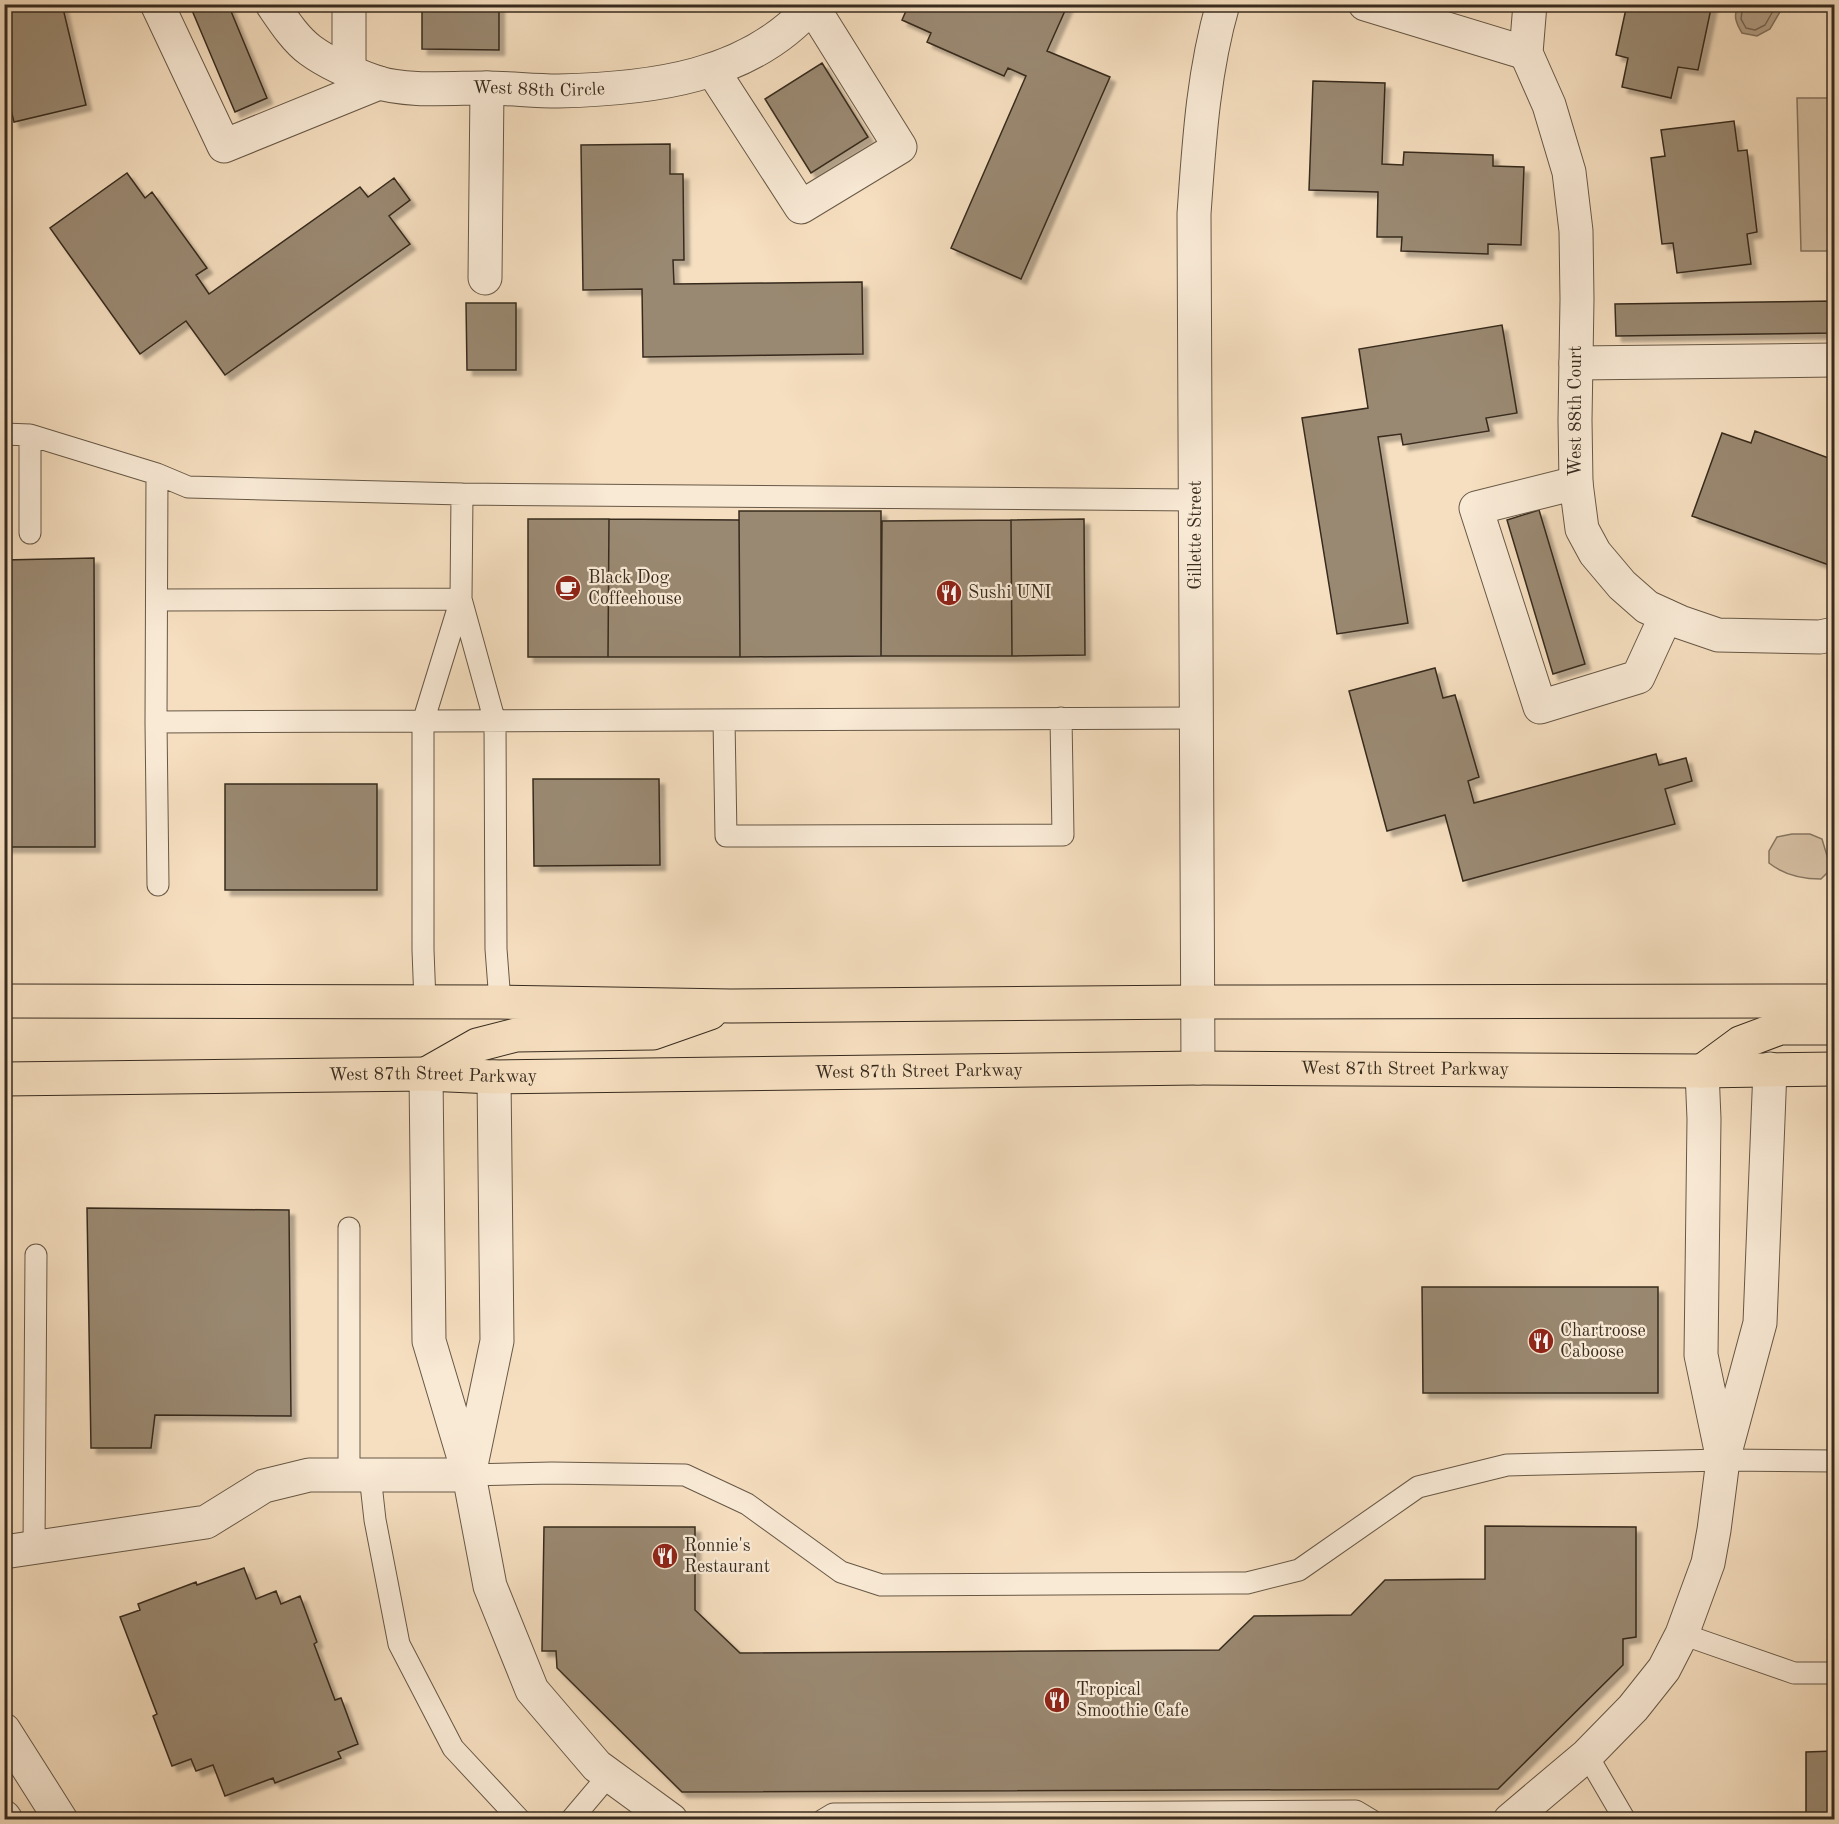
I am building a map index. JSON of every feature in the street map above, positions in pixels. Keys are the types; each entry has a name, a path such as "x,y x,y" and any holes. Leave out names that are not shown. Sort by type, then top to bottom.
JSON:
{"main road":[{"path":"4,1001 500,1002 731,1006 1197,1002 1834,1001"},
{"path":"426,1074 477,1045 516,1035 653,1033 731,1006"},
{"path":"1702,1071 1740,1043 1780,1028 1834,1028"},
{"name":"West 87th Street Parkway","path":"4,1078 426,1074 494,1077 1198,1068 1702,1071 1834,1069"}],"street":[{"path":"157,4 224,146 379,83"},
{"name":"West 88th Circle","path":"272,4 286,24 309,49 349,72 379,83 425,89 487,88 556,91 663,83 713,71 756,51 802,17 813,5"},
{"path":"349,4 349,72"},
{"name":"Gillette Street","path":"1198,1068 1194,214 1200,115 1212,41 1223,4"},
{"path":"1365,4 1526,53"},
{"name":"West 88th Court","path":"1530,4 1526,53 1549,105 1569,172 1576,231 1576,483 1582,529 1595,553 1622,585 1647,607 1666,616 1718,635 1820,637 1834,634"},
{"path":"713,71 801,207 900,147 813,5"},
{"path":"485,278 487,88"},
{"path":"1576,363 1834,360"},
{"path":"1576,483 1476,508 1540,707 1638,677 1666,616"},
{"path":"1510,1820 1587,1755 1634,1708 1658,1677 1682,1634 1708,1563 1723,1460 1760,1323 1770,1069"},
{"path":"1702,1071 1704,1119 1701,1355 1723,1460"},
{"path":"426,1074 429,1341 469,1475 490,1586 532,1690 597,1766 671,1820"},
{"path":"469,1475 496,1341 494,1077"},
{"path":"19,1550 206,1522 264,1486 309,1475 469,1475"},
{"path":"4,1730 61,1820"}],"lane":[{"path":"4,434 30,435 157,474 188,487 462,494 1196,500"},
{"path":"30,435 30,533"},
{"path":"157,474 158,885"},
{"path":"462,494 461,599 495,722 496,949 500,1002"},
{"path":"157,600 461,599"},
{"path":"425,1002 423,722 461,599"},
{"path":"724,720 726,836 1063,835 1062,718"},
{"path":"156,722 1197,718"},
{"path":"349,1228 359,1475 375,1520 399,1644 453,1748 520,1820"},
{"path":"19,1550 36,1255"},
{"path":"469,1475 552,1473 685,1475 747,1504 841,1572 880,1585 1247,1583 1299,1570 1418,1487 1507,1464 1723,1460 1834,1461"},
{"path":"1682,1634 1794,1673 1834,1673"},
{"path":"1587,1755 1625,1820"},
{"path":"571,1820 609,1775"},
{"path":"823,1820 833,1814 1356,1811 1371,1820"}],"shaded area":[{"path":"1797,98 1834,98 1834,251 1801,251"},
{"path":"1810,834 1822,839 1831,869 1821,879 1794,876 1769,863 1769,851 1777,837"}],"water":[{"path":"1738,4 1784,5 1770,29 1757,36 1742,33 1736,19"}],"building":[{"path":"4,4 62,4 86,105 14,122 4,82"},
{"path":"200,4 228,4 267,98 235,112 191,8"},
{"path":"422,4 499,4 499,50 422,49"},
{"path":"909,4 1068,4 1047,51 1110,77 1021,279 951,248 1026,76 1008,68 1004,76 927,42 931,33 902,20"},
{"path":"1627,4 1712,4 1698,70 1678,67 1671,98 1622,87 1628,58 1616,55"},
{"path":"822,63 868,137 811,173 765,99"},
{"path":"1313,81 1385,83 1382,164 1403,165 1404,152 1493,155 1493,166 1524,167 1521,245 1488,244 1488,254 1401,251 1402,237 1377,237 1378,192 1309,190"},
{"path":"1734,121 1738,151 1747,150 1757,232 1747,234 1751,264 1677,273 1673,243 1662,244 1651,158 1665,156 1661,130"},
{"path":"670,144 670,174 683,174 684,260 673,260 674,284 862,282 863,354 643,357 642,289 583,290 581,145"},
{"path":"127,173 145,198 152,192 207,268 196,275 209,294 360,187 368,197 394,178 410,200 389,216 410,244 225,375 186,321 140,354 50,228"},
{"path":"1834,301 1834,333 1616,336 1615,304"},
{"path":"466,303 516,303 516,370 467,370"},
{"path":"1502,325 1517,413 1486,418 1489,431 1403,445 1401,434 1378,437 1408,623 1337,634 1302,418 1368,408 1359,349"},
{"path":"1755,431 1834,460 1834,549 1829,565 1692,516 1722,433 1751,443"},
{"path":"1539,510 1585,664 1553,674 1507,520"},
{"path":"739,511 881,511 881,656 740,657"},
{"name":"Black Dog Coffeehouse","path":"528,519 609,519 608,657 528,657"},
{"path":"609,519 739,520 740,657 608,657"},
{"path":"1084,519 1085,655 1012,656 1011,520"},
{"path":"1011,520 1012,656 881,656 882,521"},
{"path":"94,558 95,847 4,847 4,560"},
{"path":"1435,668 1443,698 1455,695 1479,777 1468,781 1474,803 1656,754 1659,765 1686,758 1692,781 1665,789 1675,824 1463,881 1445,815 1387,831 1349,691"},
{"path":"533,779 659,779 660,865 534,866"},
{"path":"225,784 377,784 377,890 225,890"},
{"path":"87,1208 289,1210 291,1416 155,1415 151,1448 91,1448"},
{"path":"1422,1287 1658,1287 1658,1393 1423,1393"},
{"path":"1485,1526 1636,1527 1636,1637 1623,1639 1623,1665 1498,1789 682,1792 557,1668 556,1651 542,1651 544,1527 695,1527 695,1610 740,1653 1219,1650 1254,1616 1351,1615 1385,1580 1485,1579"},
{"path":"244,1568 256,1599 276,1591 281,1604 300,1596 317,1642 314,1644 335,1700 341,1698 358,1744 338,1752 341,1758 275,1783 273,1778 225,1796 213,1765 196,1771 191,1759 172,1766 153,1716 157,1714 120,1617 140,1610 138,1604 196,1582 197,1585"},
{"path":"1834,1751 1834,1820 1806,1820 1806,1752"}],"place":[{"name":"Black Dog Coffeehouse","path":"568,588"},
{"name":"Sushi UNI","path":"949,593"},
{"name":"Chartroose Caboose","path":"1541,1341"},
{"name":"Ronnie's Restaurant","path":"665,1556"},
{"name":"Tropical Smoothie Cafe","path":"1057,1700"}]}
